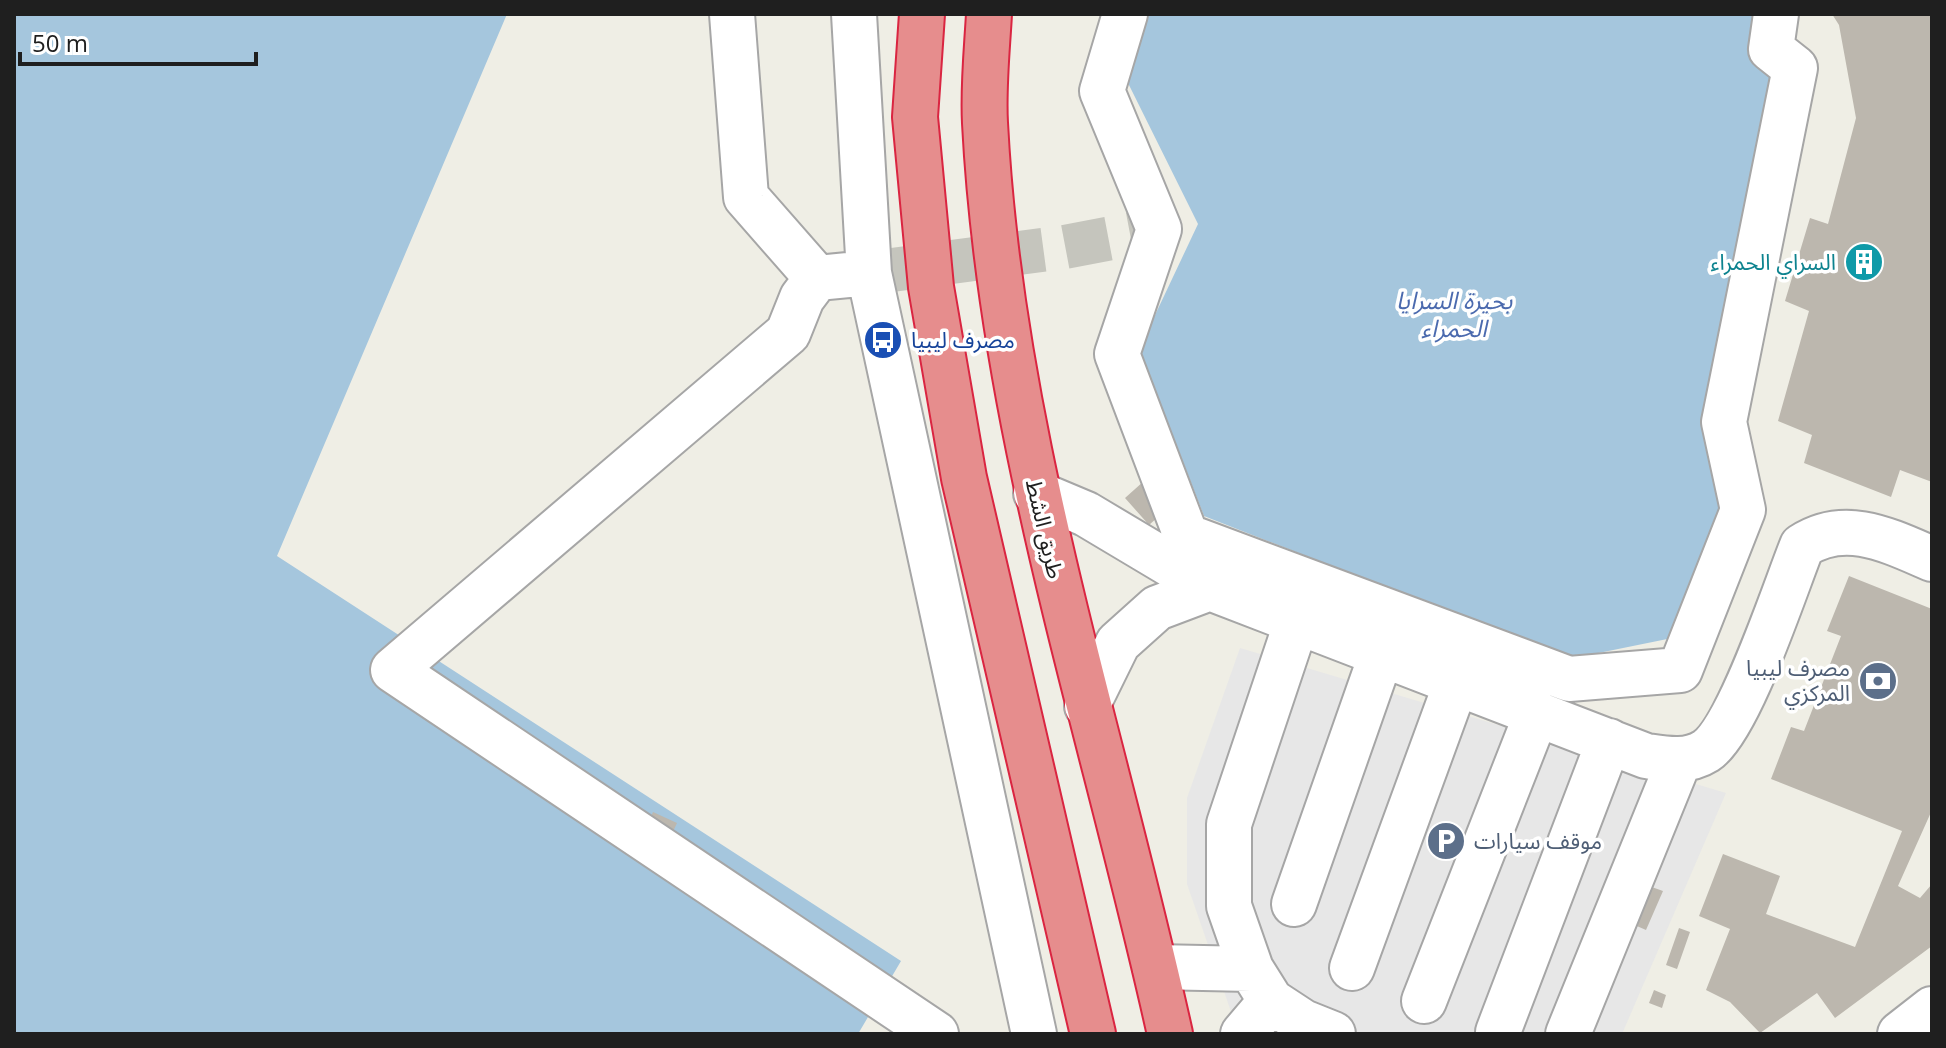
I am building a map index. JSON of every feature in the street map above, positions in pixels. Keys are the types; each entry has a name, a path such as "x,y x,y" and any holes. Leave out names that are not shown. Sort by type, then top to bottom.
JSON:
{"highway":[{"path":"922,14 915,117 931,287 964,478 1093,1034"},
{"name":"طريق الشط","path":"989,14 985,120 1000,301 1036,493 1170,1034"}],"street":[{"path":"732,14 746,197 817,278"},
{"path":"854,14 869,273 1034,1034"},
{"path":"1125,14 1102,91 1159,229 1117,354 1186,536 1569,679 1680,670 1743,510 1724,422 1795,68 1771,49 1776,14"},
{"path":"869,273 817,278 802,298 788,333 393,670 936,1034"},
{"path":"1036,493 1086,514 1210,588 1646,756 1679,761 1707,751 1727,725 1802,546 1820,534 1848,530 1932,559"},
{"path":"1087,706 1118,643 1157,608 1210,588"},
{"path":"1297,621 1229,824 1229,906 1261,985 1303,1022 1333,1034"},
{"path":"1294,904 1382,653"},
{"path":"1352,968 1457,681"},
{"path":"1424,1001 1537,713"},
{"path":"1498,1032 1609,741"},
{"path":"1568,1034 1679,761"},
{"path":"1155,967 1261,985"},
{"path":"1243,1034 1261,985"}],"shaded area":[{"name":"موقف سيارات","path":"1240,648 1726,793 1622,1034 1248,1034 1237,1029 1187,884 1187,798"}],"water":[{"path":"14,14 507,14 277,556 901,961 858,1034 14,1034"},
{"name":"بحيرة السرايا الحمراء","path":"1147,14 1764,14 1777,72 1728,504 1682,636 1569,659 1204,516 1139,349 1198,224 1128,83"}],"building":[{"name":"السراي الحمراء","path":"1832,14 1932,14 1932,482 1900,470 1891,497 1804,463 1812,435 1778,421 1809,311 1785,301 1810,218 1828,224 1856,118 1839,25"},
{"path":"1144,481 1168,508 1149,525 1125,498"},
{"path":"1849,576 1932,609 1932,810 1898,886 1920,898 1932,884 1932,946 1835,1018 1817,993 1760,1033 1730,1002 1706,990 1730,929 1699,916 1723,854 1780,876 1766,914 1855,947 1902,831 1771,779 1791,727 1804,731 1841,636 1827,631"},
{"path":"653,812 677,823 664,851 643,835"},
{"path":"1646,885 1663,891 1646,930 1630,923"},
{"path":"1679,928 1690,932 1677,969 1666,965"},
{"path":"1654,990 1666,995 1662,1008 1649,1003"}],"tunnel":[{"path":"869,273 1064,247 1159,229"}],"place":[{"name":"السراي الحمراء","path":"1864,262"},
{"name":"مصرف ليبيا","path":"883,340"},
{"name":"مصرف ليبيا المركزي","path":"1878,681"},
{"name":"موقف سيارات","path":"1446,841"}]}
